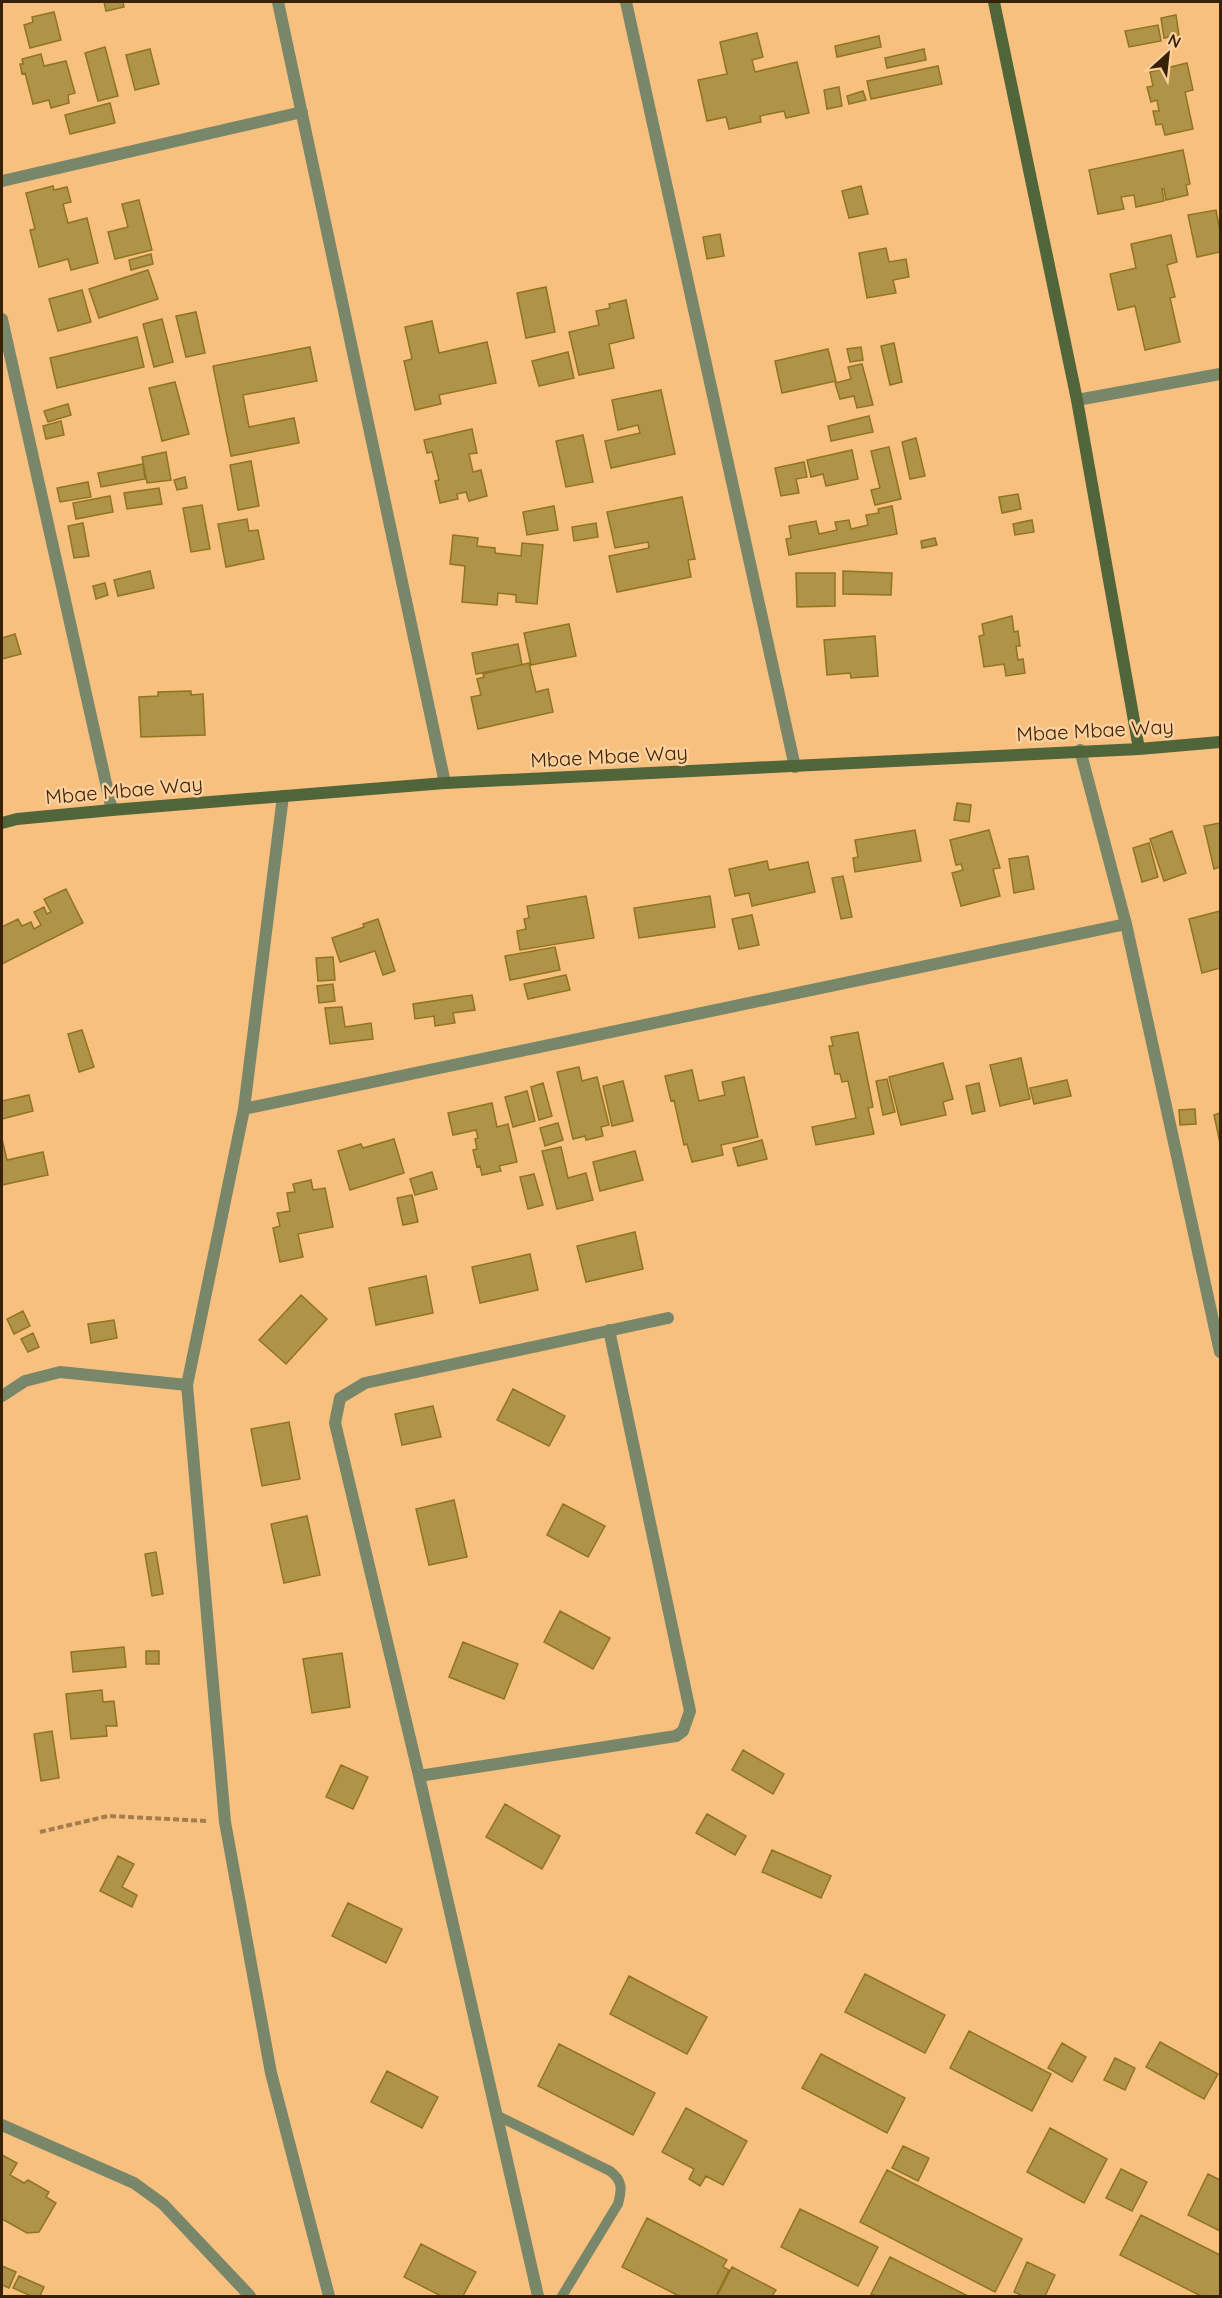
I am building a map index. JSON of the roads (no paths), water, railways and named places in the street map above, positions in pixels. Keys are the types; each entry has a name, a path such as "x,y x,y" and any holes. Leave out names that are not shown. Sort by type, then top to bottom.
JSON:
{"street":[{"path":"278,2 445,783"},
{"path":"626,2 795,767"},
{"path":"994,2 1077,400 1139,749"},
{"path":"2,181 302,112"},
{"path":"2,319 112,810"},
{"path":"1077,400 1221,374"},
{"name":"Mbae Mbae Way","path":"2,823 17,819 112,810 445,783 795,767 1080,750 1139,749 1221,742"},
{"path":"1080,750 1125,924 1221,1352"},
{"path":"283,796 244,1109 187,1385 225,1822 271,2073 330,2296"},
{"path":"244,1109 1125,924"},
{"path":"538,2296 419,1776 335,1423 340,1398 365,1383 668,1318"},
{"path":"419,1776 676,1736 683,1731 690,1711 609,1330"},
{"path":"2,1396 25,1381 60,1372 187,1385"},
{"path":"2,2125 134,2183 163,2204 250,2296"}],"lane":[{"path":"496,2115 610,2171 617,2177 622,2188 618,2204 562,2296"}]}
